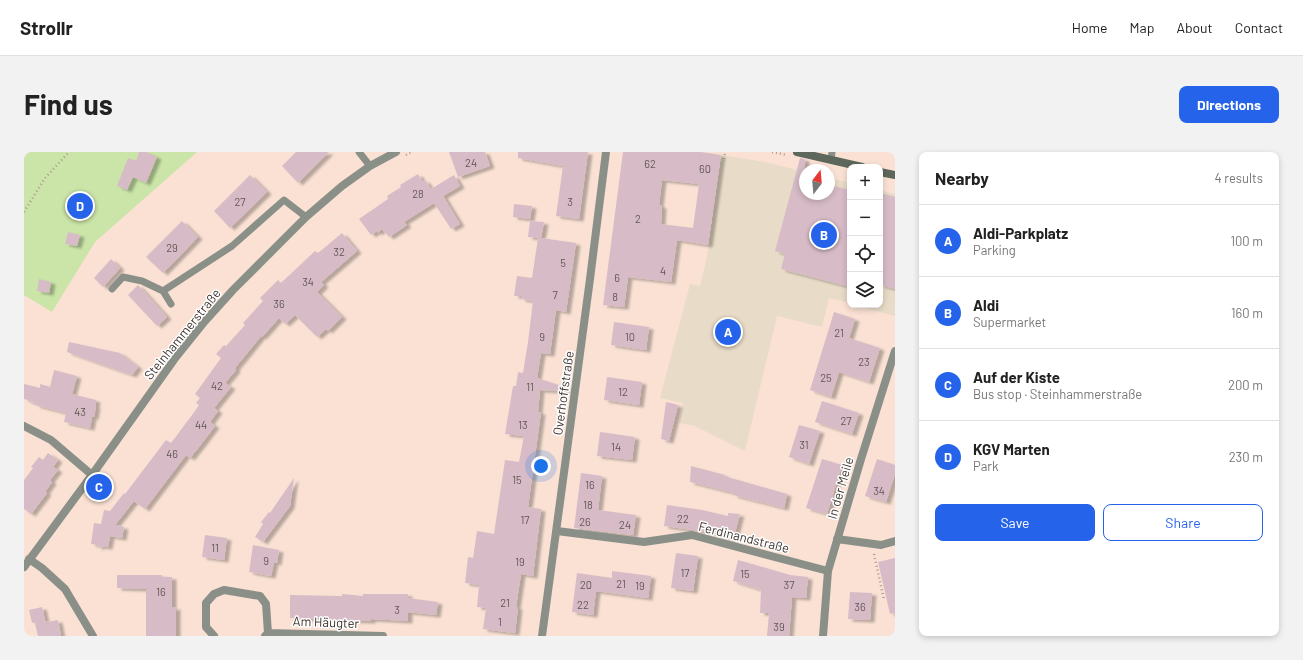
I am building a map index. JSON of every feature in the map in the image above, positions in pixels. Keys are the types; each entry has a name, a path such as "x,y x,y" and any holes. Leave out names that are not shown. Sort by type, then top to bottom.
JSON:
{"main road":[{"path":"797,152 831,156 854,164"},
{"path":"883,173 895,175"}],"street":[{"name":"Steinhammerstraße","path":"26,563 92,475 164,374 205,321 232,290 306,217 342,186 370,166 396,152"},
{"name":"Overhoffstraße","path":"542,636 606,152"},
{"name":"In der Meile","path":"822,636 828,571 895,351"},
{"path":"24,426 50,440 92,475"},
{"name":"Ferdinandstraße","path":"557,531 644,542 692,535 828,571"},
{"path":"837,539 881,545 895,541"},
{"path":"26,563 42,568 65,589 93,636"},
{"name":"Am Häugter","path":"214,636 206,626 206,603 214,594 224,590 260,596 266,604 266,634 383,636"}],"lane":[{"path":"358,152 370,166"},
{"path":"162,291 232,246 284,200 306,217"},
{"path":"112,289 123,277 142,282 162,291 171,304"}],"path":[{"path":"24,212 45,178 69,152"},
{"path":"405,156 411,152"},
{"path":"724,159 725,153"},
{"path":"876,562 881,579 884,600"}],"shaded area":[{"path":"721,155 765,162 799,170 799,200 835,200 835,179 847,182 847,302 829,298 822,327 777,316 745,451 695,426 679,423 683,403 660,398 690,284 700,286 707,257"},
{"path":"883,191 895,194 895,316 866,308 883,308"}],"green space":[{"path":"24,152 197,152 95,242 52,312 24,295"}],"building":[{"path":"139,152 146,152 157,157 146,183 133,177 127,190 117,186 128,158 136,161"},
{"path":"296,152 329,152 298,183 282,166"},
{"path":"449,152 485,152 490,166 458,177"},
{"path":"518,152 588,152 579,219 556,216 563,166 518,158"},
{"path":"623,152 701,152 721,155 708,245 677,240 671,282 628,277 624,307 603,305","holes":["662,180 699,184 693,228 661,224 662,206 659,205"]},
{"path":"800,158 805,159 805,164 799,164 799,200 835,200 835,186 847,189 847,286 781,269 785,254 775,251"},
{"path":"418,174 423,182 425,180 431,189 454,175 460,186 443,196 460,224 451,229 434,203 404,222 407,225 389,237 382,229 378,233 377,231 371,235 359,219 388,199 387,196 401,187 400,185"},
{"path":"250,175 267,192 230,228 214,211"},
{"path":"883,194 895,197 895,289 883,286"},
{"path":"514,204 532,206 530,219 513,217"},
{"path":"182,221 198,237 163,273 146,257"},
{"path":"530,221 544,222 541,238 576,243 566,312 556,310 550,354 541,353 537,378 565,387 565,391 540,390 538,412 541,412 528,507 541,509 533,576 521,574 516,607 518,607 515,633 483,629 486,608 477,607 479,585 465,583 468,557 473,558 477,531 494,534 505,460 519,462 524,436 505,434 513,386 516,386 518,372 523,373 533,301 521,299 521,296 514,296 517,276 532,278 538,238 528,237"},
{"path":"68,232 80,235 77,246 65,244"},
{"path":"342,233 357,251 321,282 324,285 317,292 342,317 328,331 326,329 317,337 295,315 285,324 279,318 262,337 261,336 225,383 231,387 214,408 218,411 210,422 215,426 199,447 190,458 186,455 145,509 134,501 115,525 124,527 122,538 110,536 108,547 100,546 97,549 98,545 91,544 94,523 101,524 104,510 110,511 124,493 125,494 166,440 171,443 195,411 199,405 196,403 200,398 195,394 221,358 216,354 224,345 226,346 245,325 243,323 263,301 260,298 278,280 281,283 315,251 318,253"},
{"path":"111,259 120,268 103,287 94,278"},
{"path":"39,279 51,282 49,293 37,291"},
{"path":"138,285 167,317 157,326 128,295"},
{"path":"834,312 855,319 849,338 880,348 869,382 839,372 831,397 810,390"},
{"path":"614,322 649,327 646,350 611,345"},
{"path":"69,342 120,353 138,367 132,375 67,352"},
{"path":"54,370 77,376 72,394 96,400 94,417 92,417 90,428 64,422 66,413 35,405 36,403 24,399 24,384 40,388 40,384 50,387"},
{"path":"607,377 642,382 639,405 604,400"},
{"path":"822,401 859,413 852,434 815,422"},
{"path":"666,402 678,405 669,441 661,439"},
{"path":"799,425 820,431 809,464 789,457"},
{"path":"600,432 635,437 632,460 597,456"},
{"path":"48,453 58,460 53,467 58,470 50,480 52,482 45,492 47,493 31,514 24,509 24,480 33,468 31,467 39,457 43,460"},
{"path":"822,459 842,465 827,514 806,508"},
{"path":"877,459 895,465 895,474 886,502 865,496"},
{"path":"691,466 787,494 784,508 690,482"},
{"path":"581,473 602,476 598,510 636,515 633,535 574,528"},
{"path":"294,478 290,506 263,542 255,537 263,524 261,522 269,512 270,513"},
{"path":"667,505 702,510 728,516 728,513 740,514 733,540 714,535 714,533 664,526"},
{"path":"205,535 227,538 224,560 202,557"},
{"path":"253,545 279,550 277,563 274,562 271,576 249,572"},
{"path":"676,553 698,556 693,591 671,588"},
{"path":"895,558 895,613 890,614 878,562"},
{"path":"738,560 790,575 808,577 806,598 792,597 789,636 767,636 769,613 760,613 761,590 733,581"},
{"path":"612,571 651,576 648,598 596,591 593,615 572,612 577,573 612,578"},
{"path":"117,575 162,575 162,577 172,577 172,608 176,607 176,636 146,636 146,589 117,588"},
{"path":"850,592 872,593 870,620 848,619"},
{"path":"342,594 363,596 363,594 408,594 408,598 438,602 436,615 408,612 408,621 290,618 290,595 342,596"},
{"path":"42,607 45,620 47,622 58,620 61,636 38,636 35,623 41,622 32,623 29,610"}],"place":[{"name":"KGV Marten","path":"80,206"},
{"name":"Aldi","path":"824,235"},
{"name":"Aldi-Parkplatz","path":"728,332"},
{"name":"Auf der Kiste","path":"99,487"}]}
